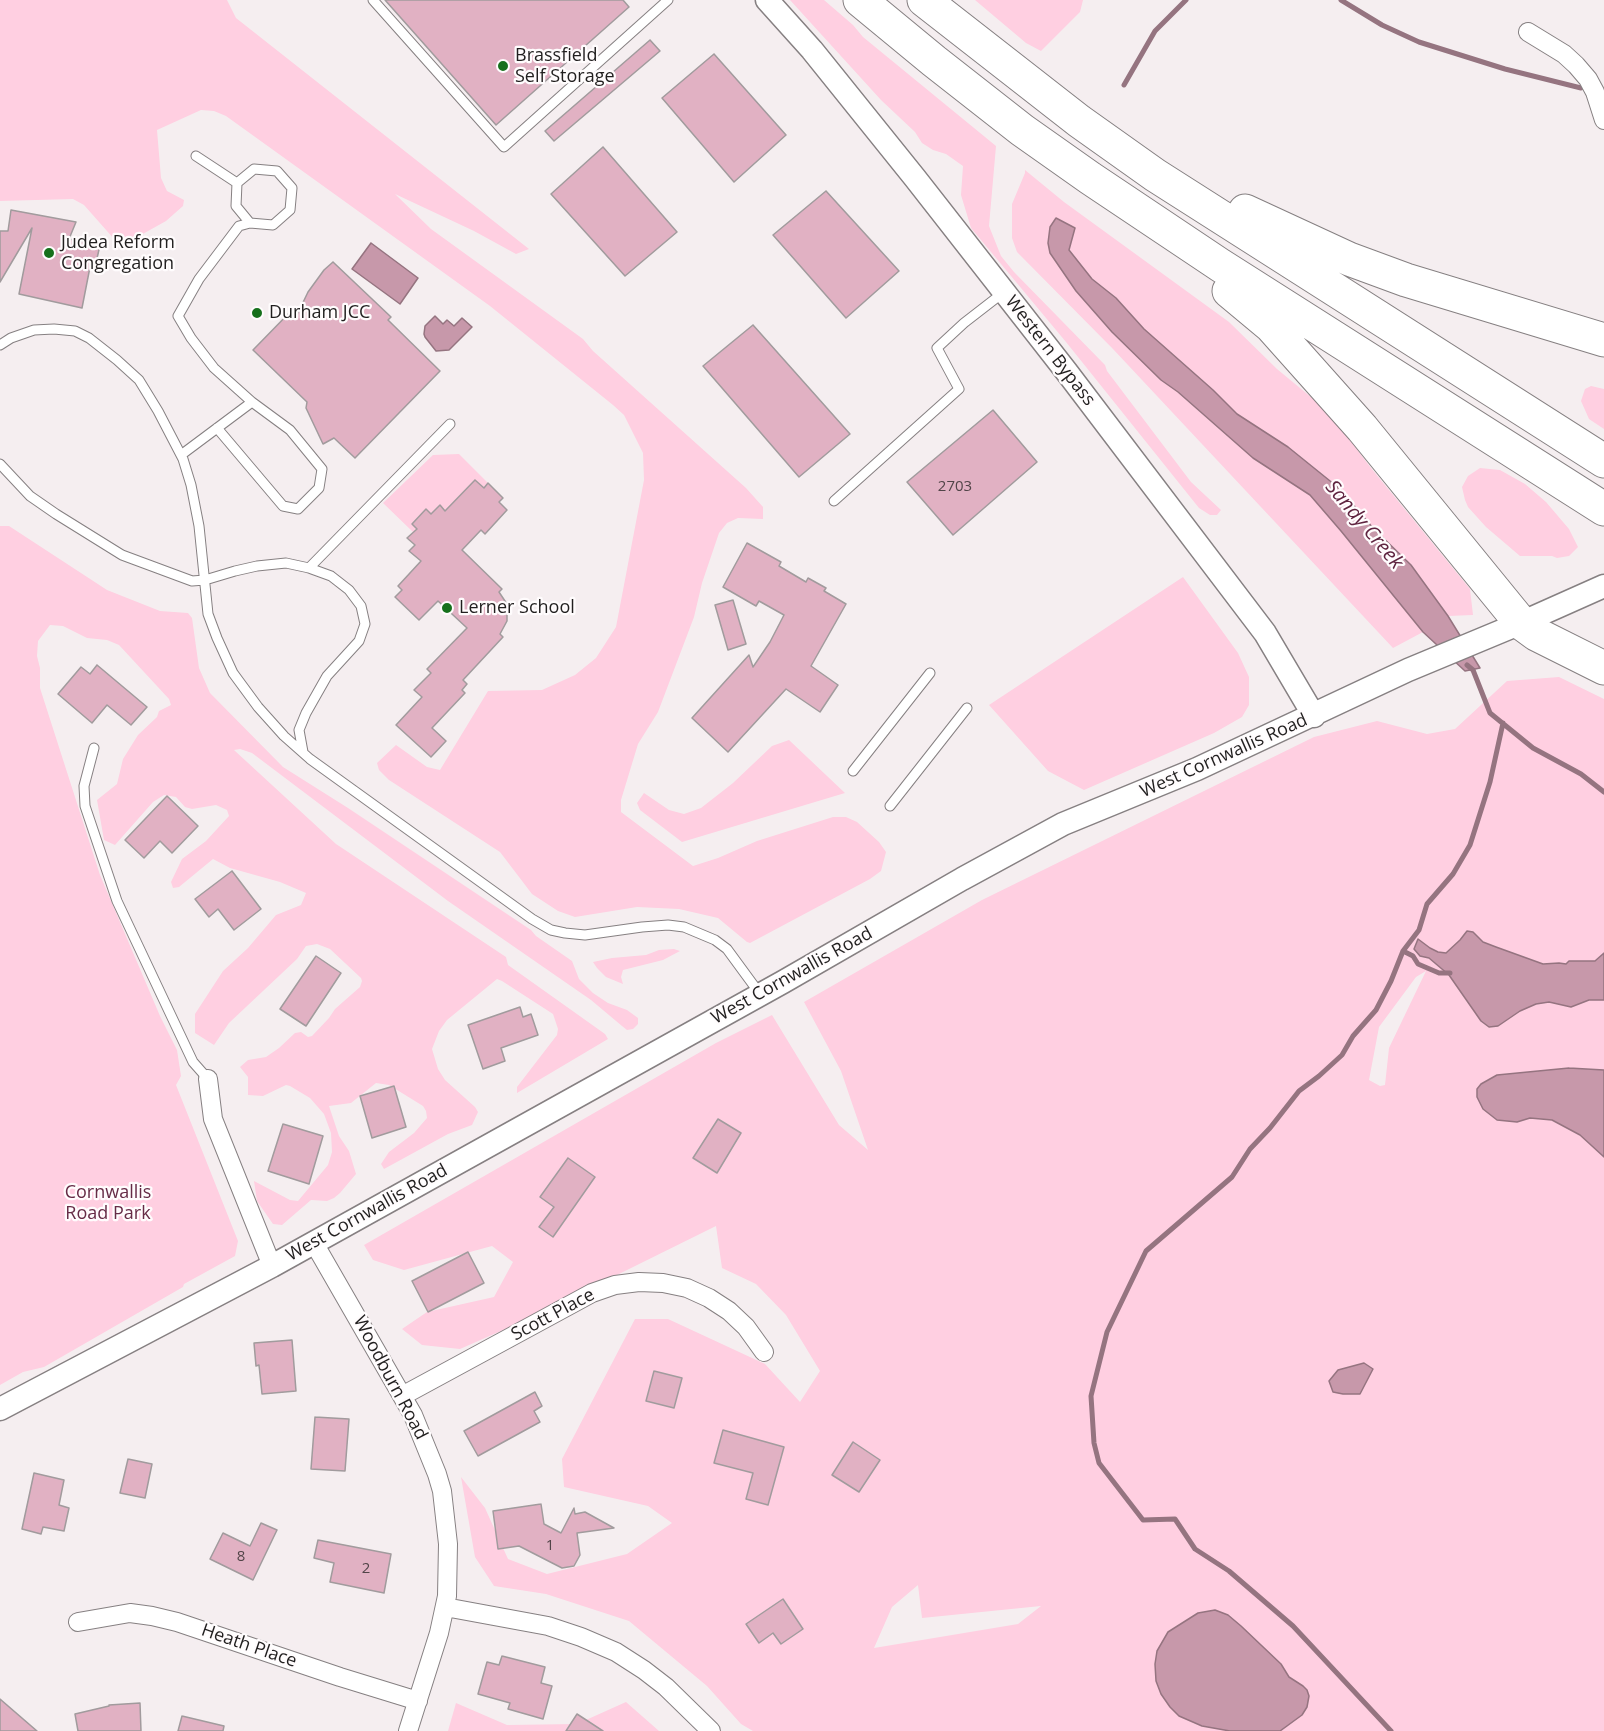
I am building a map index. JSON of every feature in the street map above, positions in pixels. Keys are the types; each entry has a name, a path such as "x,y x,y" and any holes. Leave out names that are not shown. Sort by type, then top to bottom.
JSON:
{"highway":[{"path":"860,0 1022,130 1090,178 1220,265 1604,509"},
{"path":"924,0 1079,121 1155,175 1604,461"},
{"path":"1155,175 1201,186 1270,224 1349,259 1442,292 1604,340"},
{"path":"1090,178 1271,326 1362,428 1521,623 1536,634 1604,668"}],"street":[{"name":"Western Bypass","path":"767,0 812,50 1066,371 1265,633 1314,716"},
{"path":"1528,32 1564,54 1576,65 1595,92 1604,120"},
{"name":"West Cornwallis Road","path":"0,1408 314,1243 1064,824 1197,769 1408,670 1604,586"},
{"path":"208,1079 213,1119 272,1266"},
{"name":"Woodburn Road","path":"314,1243 420,1429 438,1474 446,1509 448,1544 446,1607 408,1731"},
{"name":"Scott Place","path":"402,1396 592,1293 615,1285 639,1282 663,1283 709,1298 741,1322 764,1352"},
{"path":"446,1607 548,1626 616,1652 666,1687 711,1731"},
{"name":"Heath Place","path":"78,1622 130,1613 152,1616 177,1622 418,1701"}],"lane":[{"path":"373,0 504,147 668,0"},
{"path":"196,156 237,183"},
{"path":"218,428 283,506 298,509 319,489 322,469 290,430 252,402 214,368 190,338 178,316 199,279 239,226 250,223 273,225 290,210 292,188 277,171 254,169 237,183 236,206 250,223"},
{"path":"834,501 959,389 937,348 964,323 1004,292"},
{"path":"0,345 11,338 34,330 54,329 75,332 89,338 139,380 182,455 191,485 199,526 207,614 233,673 258,707 284,736 523,912 551,930 585,935 642,927 668,925 684,927 715,940 727,949 760,994"},
{"path":"182,455 252,402"},
{"path":"309,568 450,424"},
{"path":"0,464 30,496 122,555 192,581 205,580 257,566 286,563 331,576 349,590 361,606 365,624 359,640 327,676 306,713 299,730 303,752"},
{"path":"854,771 930,673"},
{"path":"890,806 967,708"},
{"path":"94,748 84,786 85,806 117,901 193,1062 208,1079"}],"green space":[{"path":"0,0 227,0 236,18 529,249 516,254 474,231 395,194 431,229 583,339 593,351 746,488 763,507 763,519 738,518 727,523 719,533 702,583 694,617 658,712 638,744 621,800 621,812 693,866 757,841 833,817 846,817 857,822 879,842 886,852 881,871 750,943 718,918 679,909 637,907 575,917 558,911 532,894 500,852 389,780 379,770 377,763 396,745 427,767 440,770 488,691 542,690 575,675 596,658 616,627 644,480 643,453 624,415 490,306 226,116 214,111 201,110 157,130 161,178 167,191 184,200 183,206 166,221 122,248 84,205 73,199 0,201"},
{"path":"790,0 824,0 853,25 863,37 996,146 989,226 1001,256 1105,365 1107,371 1191,482 1221,510 1217,515 1210,515 1199,508 971,228 961,195 963,166 946,154 922,143 915,132 881,100"},
{"path":"975,0 1083,0 1080,12 1041,51 1026,43"},
{"path":"1025,170 1064,202 1229,322 1277,369 1329,412 1371,468 1470,589 1473,615 1448,616 1411,565 1373,528 1340,489 1288,447 1237,414 1092,279 1069,250 1075,228 1050,227 1161,380 1178,392 1253,458 1310,495 1423,632 1393,648 1113,349 1017,252 1012,238 1012,204"},
{"path":"1591,386 1604,389 1604,429 1589,419 1581,401 1585,389"},
{"path":"459,454 488,483 484,488 475,480 453,503 454,519 440,506 431,514 426,509 412,524 417,529 413,532 383,503 433,455"},
{"path":"1480,468 1500,470 1525,484 1546,502 1569,529 1578,547 1569,556 1557,558 1520,556 1486,527 1468,507 1462,487 1468,476"},
{"name":"Cornwallis Road Park","path":"0,526 9,526 107,590 160,611 188,613 192,618 199,668 210,693 283,767 531,930 572,961 579,979 593,993 608,1003 627,1010 638,1018 638,1024 633,1029 627,1030 591,1000 448,901 252,753 240,749 234,750 336,844 506,957 508,965 605,1034 608,1039 517,1093 517,1087 557,1035 558,1029 553,1014 497,979 447,1020 439,1031 432,1049 438,1069 445,1080 478,1112 472,1125 448,1134 384,1169 381,1164 389,1152 414,1133 427,1118 423,1106 389,1085 376,1083 351,1103 329,1106 339,1136 349,1151 356,1174 334,1198 327,1201 311,1200 282,1225 273,1224 257,1201 254,1181 290,1200 298,1201 328,1165 332,1152 331,1133 324,1114 310,1098 290,1086 286,1085 263,1096 248,1095 248,1077 240,1067 248,1060 266,1057 295,1033 301,1032 308,1037 312,1036 335,1009 360,987 361,978 330,949 317,944 306,946 297,959 229,1023 214,1045 195,1033 195,1014 223,971 248,948 276,915 301,905 306,893 280,882 230,868 213,859 179,887 173,888 171,882 182,859 206,841 229,816 227,810 216,805 192,809 185,807 176,797 164,795 153,802 115,845 104,840 97,800 117,784 123,759 138,735 157,717 159,711 171,705 169,699 119,645 107,640 87,638 63,626 50,625 38,641 40,688 100,875 160,1016 177,1050 181,1076 176,1085 238,1241 235,1256 44,1367 23,1372 0,1385"},
{"path":"1183,577 1238,653 1249,677 1249,705 1242,717 1214,733 1084,790 1048,771 989,705"},
{"path":"1559,677 1604,699 1604,1731 753,1731 741,1724 707,1686 629,1621 546,1594 494,1586 475,1557 461,1477 485,1508 508,1559 547,1574 627,1554 672,1523 648,1506 564,1487 562,1459 635,1319 668,1319 765,1364 800,1402 820,1371 786,1315 756,1284 722,1268 716,1226 528,1319 460,1349 422,1345 402,1329 427,1312 494,1297 513,1262 492,1246 404,1270 373,1260 364,1245 716,1043 772,1015 839,1125 868,1150 841,1071 804,1002 982,900 1314,737 1377,721 1427,734 1455,729 1507,681","holes":["1426,971 1389,1048 1385,1085 1380,1086 1369,1080 1379,1027 1416,977","918,1585 922,1618 1041,1606 1018,1624 874,1648 892,1607"]},
{"path":"789,740 845,793 682,842 640,810 637,803 644,793 669,810 684,814 701,808 733,783 772,746"},
{"path":"659,950 680,951 663,960 623,970 621,977 623,984 606,977 593,962 646,955"},
{"path":"626,1702 659,1731 448,1731 456,1703 507,1725 577,1724"}],"water":[{"path":"1056,218 1075,228 1069,250 1092,279 1116,298 1144,329 1237,414 1288,447 1340,489 1373,528 1411,565 1448,616 1480,668 1465,671 1423,632 1310,495 1253,458 1178,392 1161,380 1112,332 1076,291 1050,253 1048,243 1050,227"},
{"path":"371,243 418,278 400,304 352,269"},
{"path":"435,316 443,324 447,320 454,326 462,318 472,327 449,350 436,351 424,334 425,326"},
{"path":"1467,931 1473,932 1483,942 1543,964 1595,961 1604,953 1604,1000 1589,1000 1571,1007 1549,1002 1536,1004 1520,1011 1498,1026 1489,1027 1481,1021 1449,975 1429,958 1420,956 1414,949 1418,939 1438,952 1446,953"},
{"path":"1569,1068 1604,1070 1604,1157 1580,1135 1552,1120 1530,1118 1517,1122 1497,1120 1483,1109 1477,1097 1477,1089 1481,1084 1497,1075"},
{"path":"1364,1363 1373,1369 1360,1394 1333,1392 1329,1381 1338,1370"},
{"path":"1215,1610 1228,1615 1241,1626 1281,1664 1289,1677 1307,1690 1309,1696 1307,1707 1302,1715 1280,1731 1230,1731 1202,1726 1179,1716 1161,1694 1156,1681 1155,1664 1157,1651 1168,1632 1198,1613"}],"building":[{"name":"Brassfield Self Storage","path":"385,0 623,0 629,7 496,125"},
{"path":"650,40 660,51 554,141 545,131"},
{"path":"714,54 786,135 734,182 662,98"},
{"path":"603,147 677,232 625,276 551,194"},
{"path":"826,191 899,271 846,318 773,235"},
{"name":"Judea Reform Congregation","path":"11,210 76,222 69,239 100,245 96,263 91,262 82,308 19,294 32,228 0,282 0,231 8,231"},
{"path":"333,262 391,317 388,320 440,371 355,458 334,438 323,444 306,408 307,402 253,350 292,310 297,315 308,292"},
{"path":"753,325 850,434 799,477 703,366"},
{"path":"993,410 1037,462 953,535 907,482"},
{"path":"475,480 484,488 488,483 503,498 499,502 507,510 485,534 481,530 462,550 502,589 499,592 507,604 507,621 500,634 503,637 463,680 467,684 462,690 465,693 432,728 446,741 431,757 396,725 422,697 414,690 431,673 427,669 467,628 438,601 419,620 395,597 402,590 398,586 421,561 409,551 415,545 407,538 417,529 412,524 426,509 431,514 440,505 445,511"},
{"path":"747,543 781,562 779,566 806,582 808,578 826,588 824,591 846,604 811,666 838,685 820,712 786,689 728,752 692,718 749,655 753,667 770,642 784,615 759,601 756,606 723,587"},
{"path":"733,600 746,644 728,650 715,605"},
{"path":"97,665 147,707 131,725 107,705 92,723 58,694 81,667 90,674"},
{"path":"167,796 198,826 172,853 160,841 144,858 125,840"},
{"path":"232,871 261,909 234,930 218,909 209,917 195,899"},
{"path":"316,956 341,973 306,1026 280,1009"},
{"path":"520,1007 523,1017 531,1014 538,1035 501,1048 505,1061 483,1069 468,1025"},
{"path":"394,1086 406,1127 372,1138 360,1096"},
{"path":"718,1119 741,1133 717,1173 693,1158"},
{"path":"283,1124 323,1136 309,1184 268,1171"},
{"path":"568,1158 595,1177 553,1237 539,1227 554,1207 540,1197"},
{"path":"468,1252 484,1283 428,1312 412,1281"},
{"path":"292,1340 296,1391 262,1394 254,1343"},
{"path":"654,1371 682,1378 674,1408 646,1401"},
{"path":"535,1392 542,1406 534,1411 540,1422 478,1456 464,1431"},
{"path":"315,1417 349,1419 345,1471 311,1469"},
{"path":"723,1430 784,1447 768,1505 746,1499 753,1473 714,1463"},
{"path":"853,1442 880,1460 859,1492 832,1475"},
{"path":"128,1459 152,1464 145,1498 120,1493"},
{"path":"34,1473 64,1480 59,1505 69,1508 64,1531 43,1527 41,1534 22,1529"},
{"path":"541,1504 544,1524 561,1533 574,1508 575,1514 585,1512 614,1528 577,1533 580,1555 574,1566 562,1568 519,1546 498,1549 493,1511"},
{"path":"261,1523 277,1530 253,1580 210,1559 223,1533 250,1546"},
{"path":"318,1540 391,1554 384,1593 330,1582 334,1563 314,1558"},
{"path":"783,1599 803,1629 781,1644 773,1633 759,1643 746,1624"},
{"path":"502,1656 545,1667 541,1683 552,1686 543,1719 508,1709 510,1703 478,1694 487,1662 499,1665"},
{"path":"0,1699 37,1731 0,1731"},
{"path":"140,1703 141,1731 78,1731 75,1714 109,1705"},
{"path":"577,1714 603,1731 566,1731"},
{"path":"182,1716 224,1726 223,1731 178,1731"}],"waterway":[{"name":"Sandy Creek","path":"1124,85 1155,31 1186,0"},
{"path":"1341,0 1382,25 1419,42 1505,69 1581,88"},
{"name":"Sandy Creek","path":"1467,665 1473,670 1490,713 1533,748 1581,774 1604,792"},
{"path":"1391,1731 1293,1626 1229,1571 1195,1549 1175,1519 1143,1520 1099,1463 1094,1443 1091,1396 1107,1332 1146,1251 1232,1177 1250,1149 1299,1091 1342,1055 1353,1036 1376,1010 1403,951 1419,930 1427,904 1453,874 1470,845 1490,782 1503,723"},
{"path":"1403,951 1413,956 1418,964 1439,973 1450,973"}],"place":[{"name":"Brassfield Self Storage","path":"503,66"},
{"name":"Judea Reform Congregation","path":"49,253"},
{"name":"Durham JCC","path":"257,313"},
{"name":"Lerner School","path":"447,608"}]}
